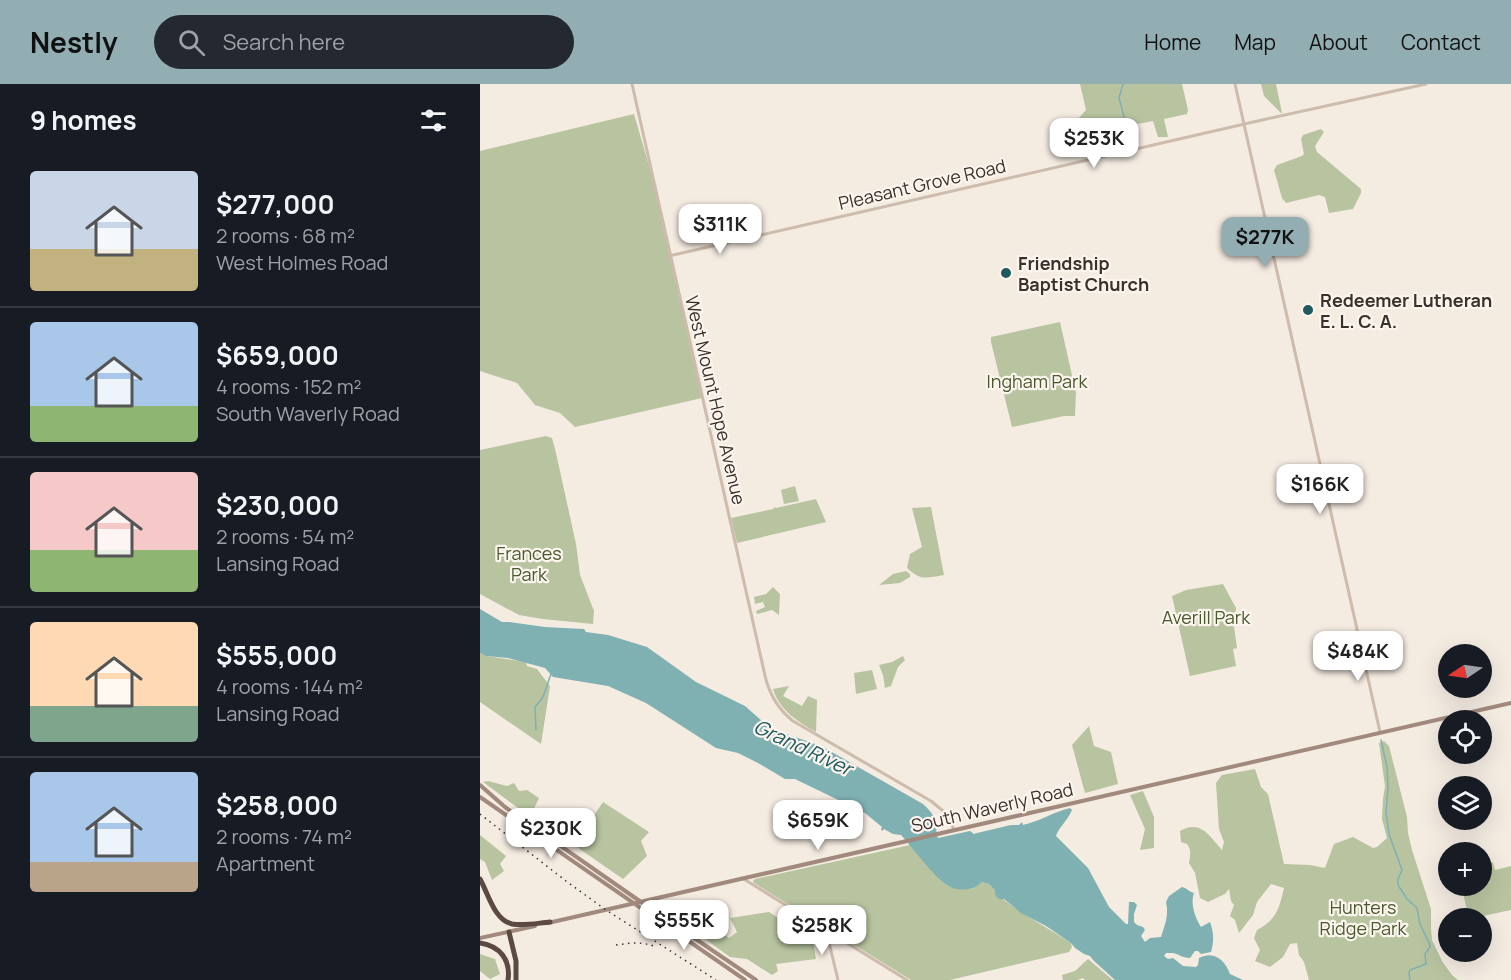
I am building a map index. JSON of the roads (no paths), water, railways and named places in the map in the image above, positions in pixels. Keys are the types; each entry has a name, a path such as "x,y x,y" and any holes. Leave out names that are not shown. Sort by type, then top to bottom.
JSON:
{"highway":[{"path":"480,879 497,913 505,921 515,924 550,922"},
{"path":"509,932 516,961 516,980"},
{"path":"480,943 491,945 502,954 508,965 508,980"}],"main road":[{"name":"South Waverly Road","path":"480,938 1511,703"},
{"path":"480,785 505,807 756,980"},
{"path":"480,797 746,980"}],"street":[{"name":"West Mount Hope Avenue","path":"632,84 766,680 774,700 792,721 931,801 948,815 954,830"},
{"path":"1235,84 1380,732"},
{"name":"Pleasant Grove Road","path":"669,256 1426,84"},
{"path":"742,879 907,980"},
{"path":"828,932 838,980"}],"water":[{"name":"Grand River","path":"480,609 502,622 584,629 586,632 608,635 647,647 696,682 745,706 770,728 823,747 923,804 934,817 938,838 970,831 974,834 1019,825 1022,822 1023,825 1070,808 1072,810 1070,814 1056,836 1088,868 1109,907 1126,924 1128,924 1129,902 1134,902 1137,905 1134,922 1145,930 1141,936 1145,942 1150,938 1161,937 1167,916 1166,902 1169,896 1182,887 1185,888 1194,893 1194,910 1201,927 1210,922 1213,937 1211,952 1201,954 1195,951 1190,958 1173,953 1166,953 1164,956 1168,959 1173,958 1183,966 1196,967 1199,958 1214,956 1225,964 1230,974 1243,980 1115,980 1090,956 1075,948 1046,926 1021,913 1004,899 998,898 995,890 989,884 982,882 965,890 955,889 941,881 901,835 884,829 882,831 882,827 865,813 795,779 785,779 738,753 716,748 646,703 608,686 553,677 545,668 480,653"}],"waterway":[{"path":"1123,84 1119,98 1126,124"},
{"path":"536,730 535,707 543,697 551,674"},
{"path":"1381,740 1387,767 1386,812 1389,834 1402,870 1398,885 1407,899 1417,908 1420,924 1430,945 1425,954 1426,964 1410,970 1410,980"}],"railway":[{"path":"480,814 606,910 716,980"},
{"path":"616,945 641,943 656,947"}],"place":[{"name":"Friendship Baptist Church","path":"1006,273"},
{"name":"Redeemer Lutheran E. L. C. A.","path":"1308,310"}],"park label":[{"name":"Ingham Park","path":"1037,381"},
{"name":"Frances Park","path":"529,563"},
{"name":"Averill Park","path":"1206,617"},
{"name":"Hunters Ridge Park","path":"1363,917"}]}
